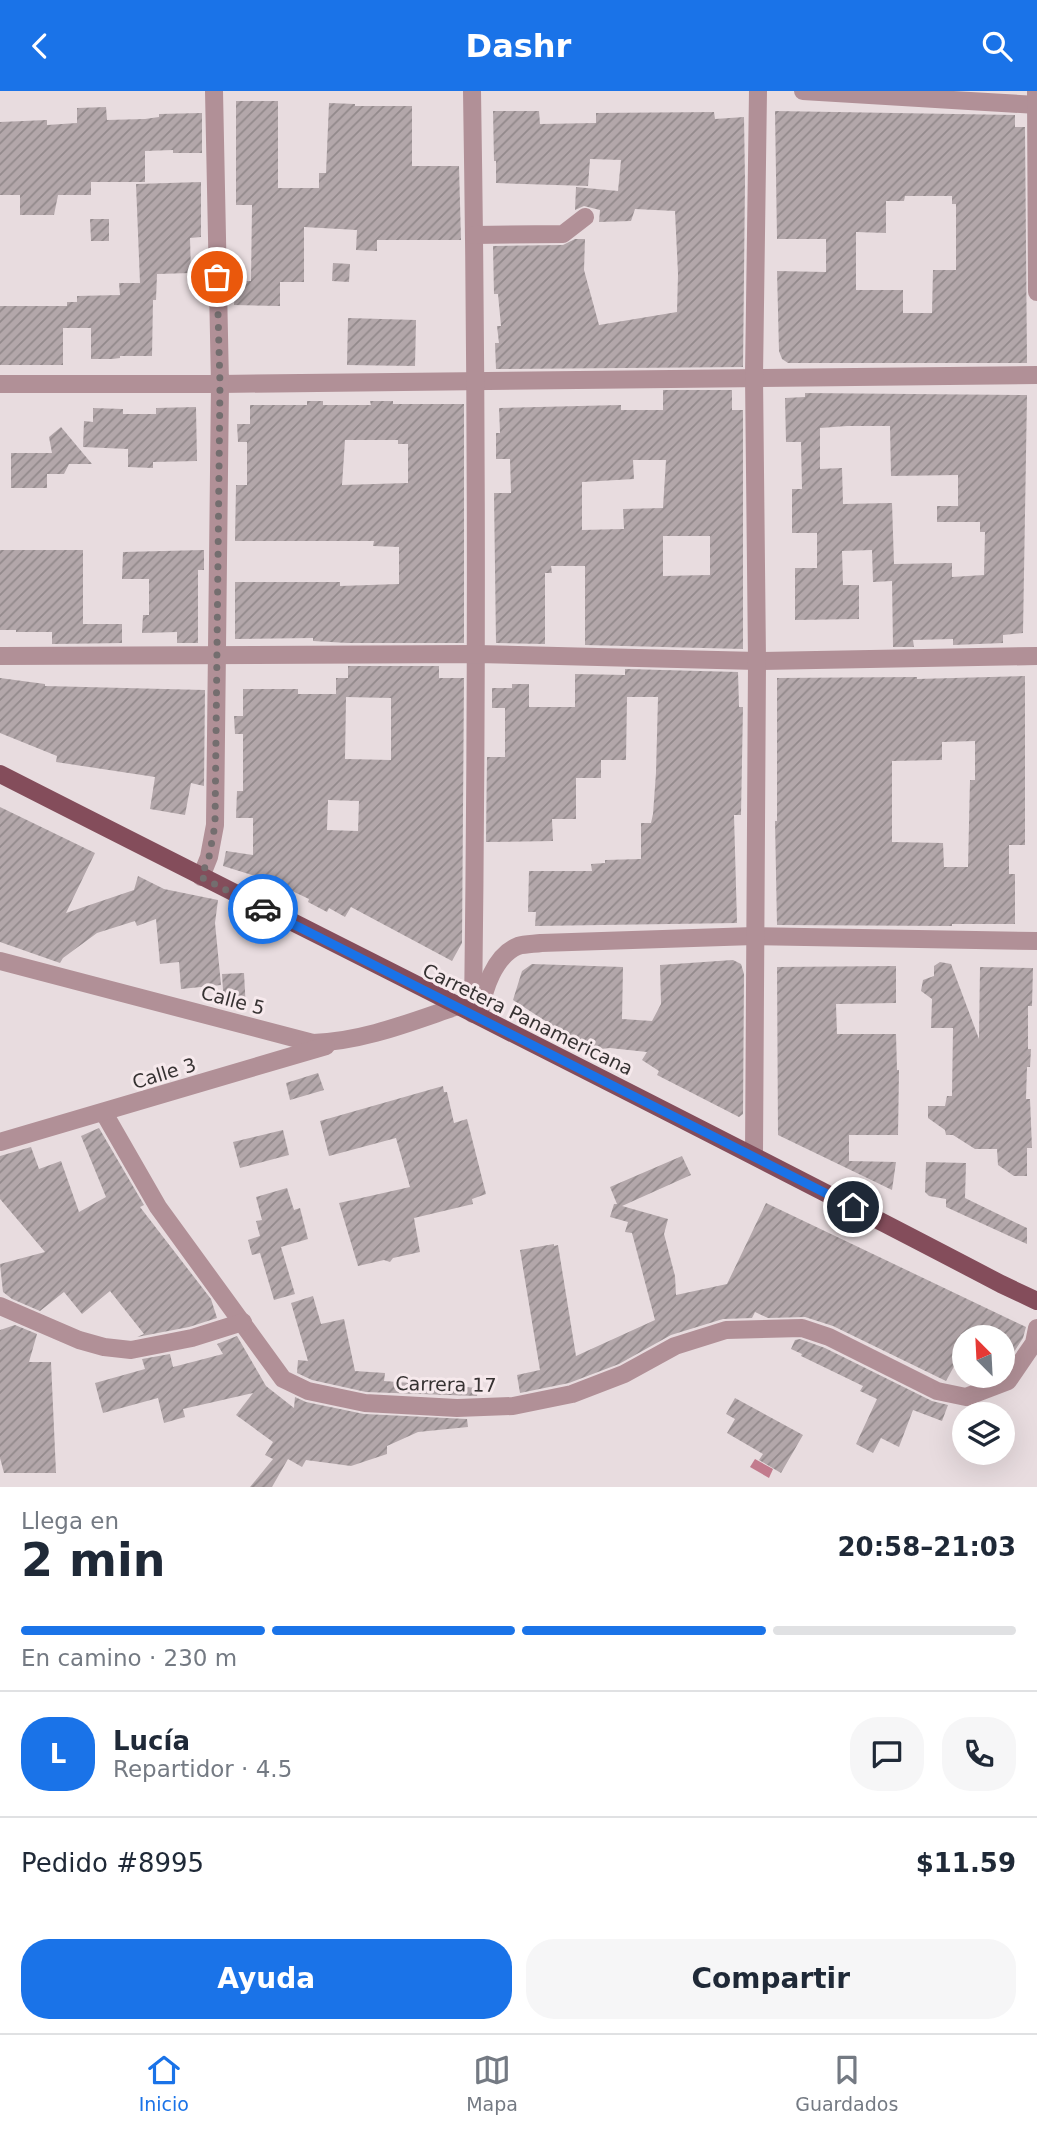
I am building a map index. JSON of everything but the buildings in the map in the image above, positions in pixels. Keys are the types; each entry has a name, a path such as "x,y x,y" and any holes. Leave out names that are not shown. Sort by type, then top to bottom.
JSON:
{"main road":[{"name":"Carretera Panamericana","path":"0,774 1037,1301"}],"street":[{"path":"201,877 209,857 215,825 220,384 214,91"},
{"path":"472,91 477,381 476,1016"},
{"path":"754,1155 757,661 754,376 758,91"},
{"path":"803,91 1036,101 1037,292"},
{"path":"474,235 563,234 585,217"},
{"path":"0,384 1037,375"},
{"path":"0,656 477,654 757,661 1037,656"},
{"path":"476,1016 495,967 506,953 520,946 541,943 754,936 1037,941"},
{"name":"Calle 5","path":"0,961 313,1043 339,1042 381,1032 456,1007"},
{"name":"Calle 3","path":"0,1142 339,1042"},
{"name":"Carrera 17","path":"104,1113 158,1207 283,1379 308,1391 365,1403 457,1408 513,1406 572,1394 624,1374 675,1346 726,1330 802,1328 829,1337 937,1391 966,1397 1008,1381 1034,1343 1037,1328"},
{"path":"0,1306 79,1339 104,1347 131,1350 192,1338 243,1322"}],"shaded area":[{"path":"755,1459 773,1469 769,1478 750,1467"}],"way so far":[{"path":"217,277 220,384 215,825 209,857 201,877 263,909"}],"route":[{"path":"263,909 853,1207"}]}
